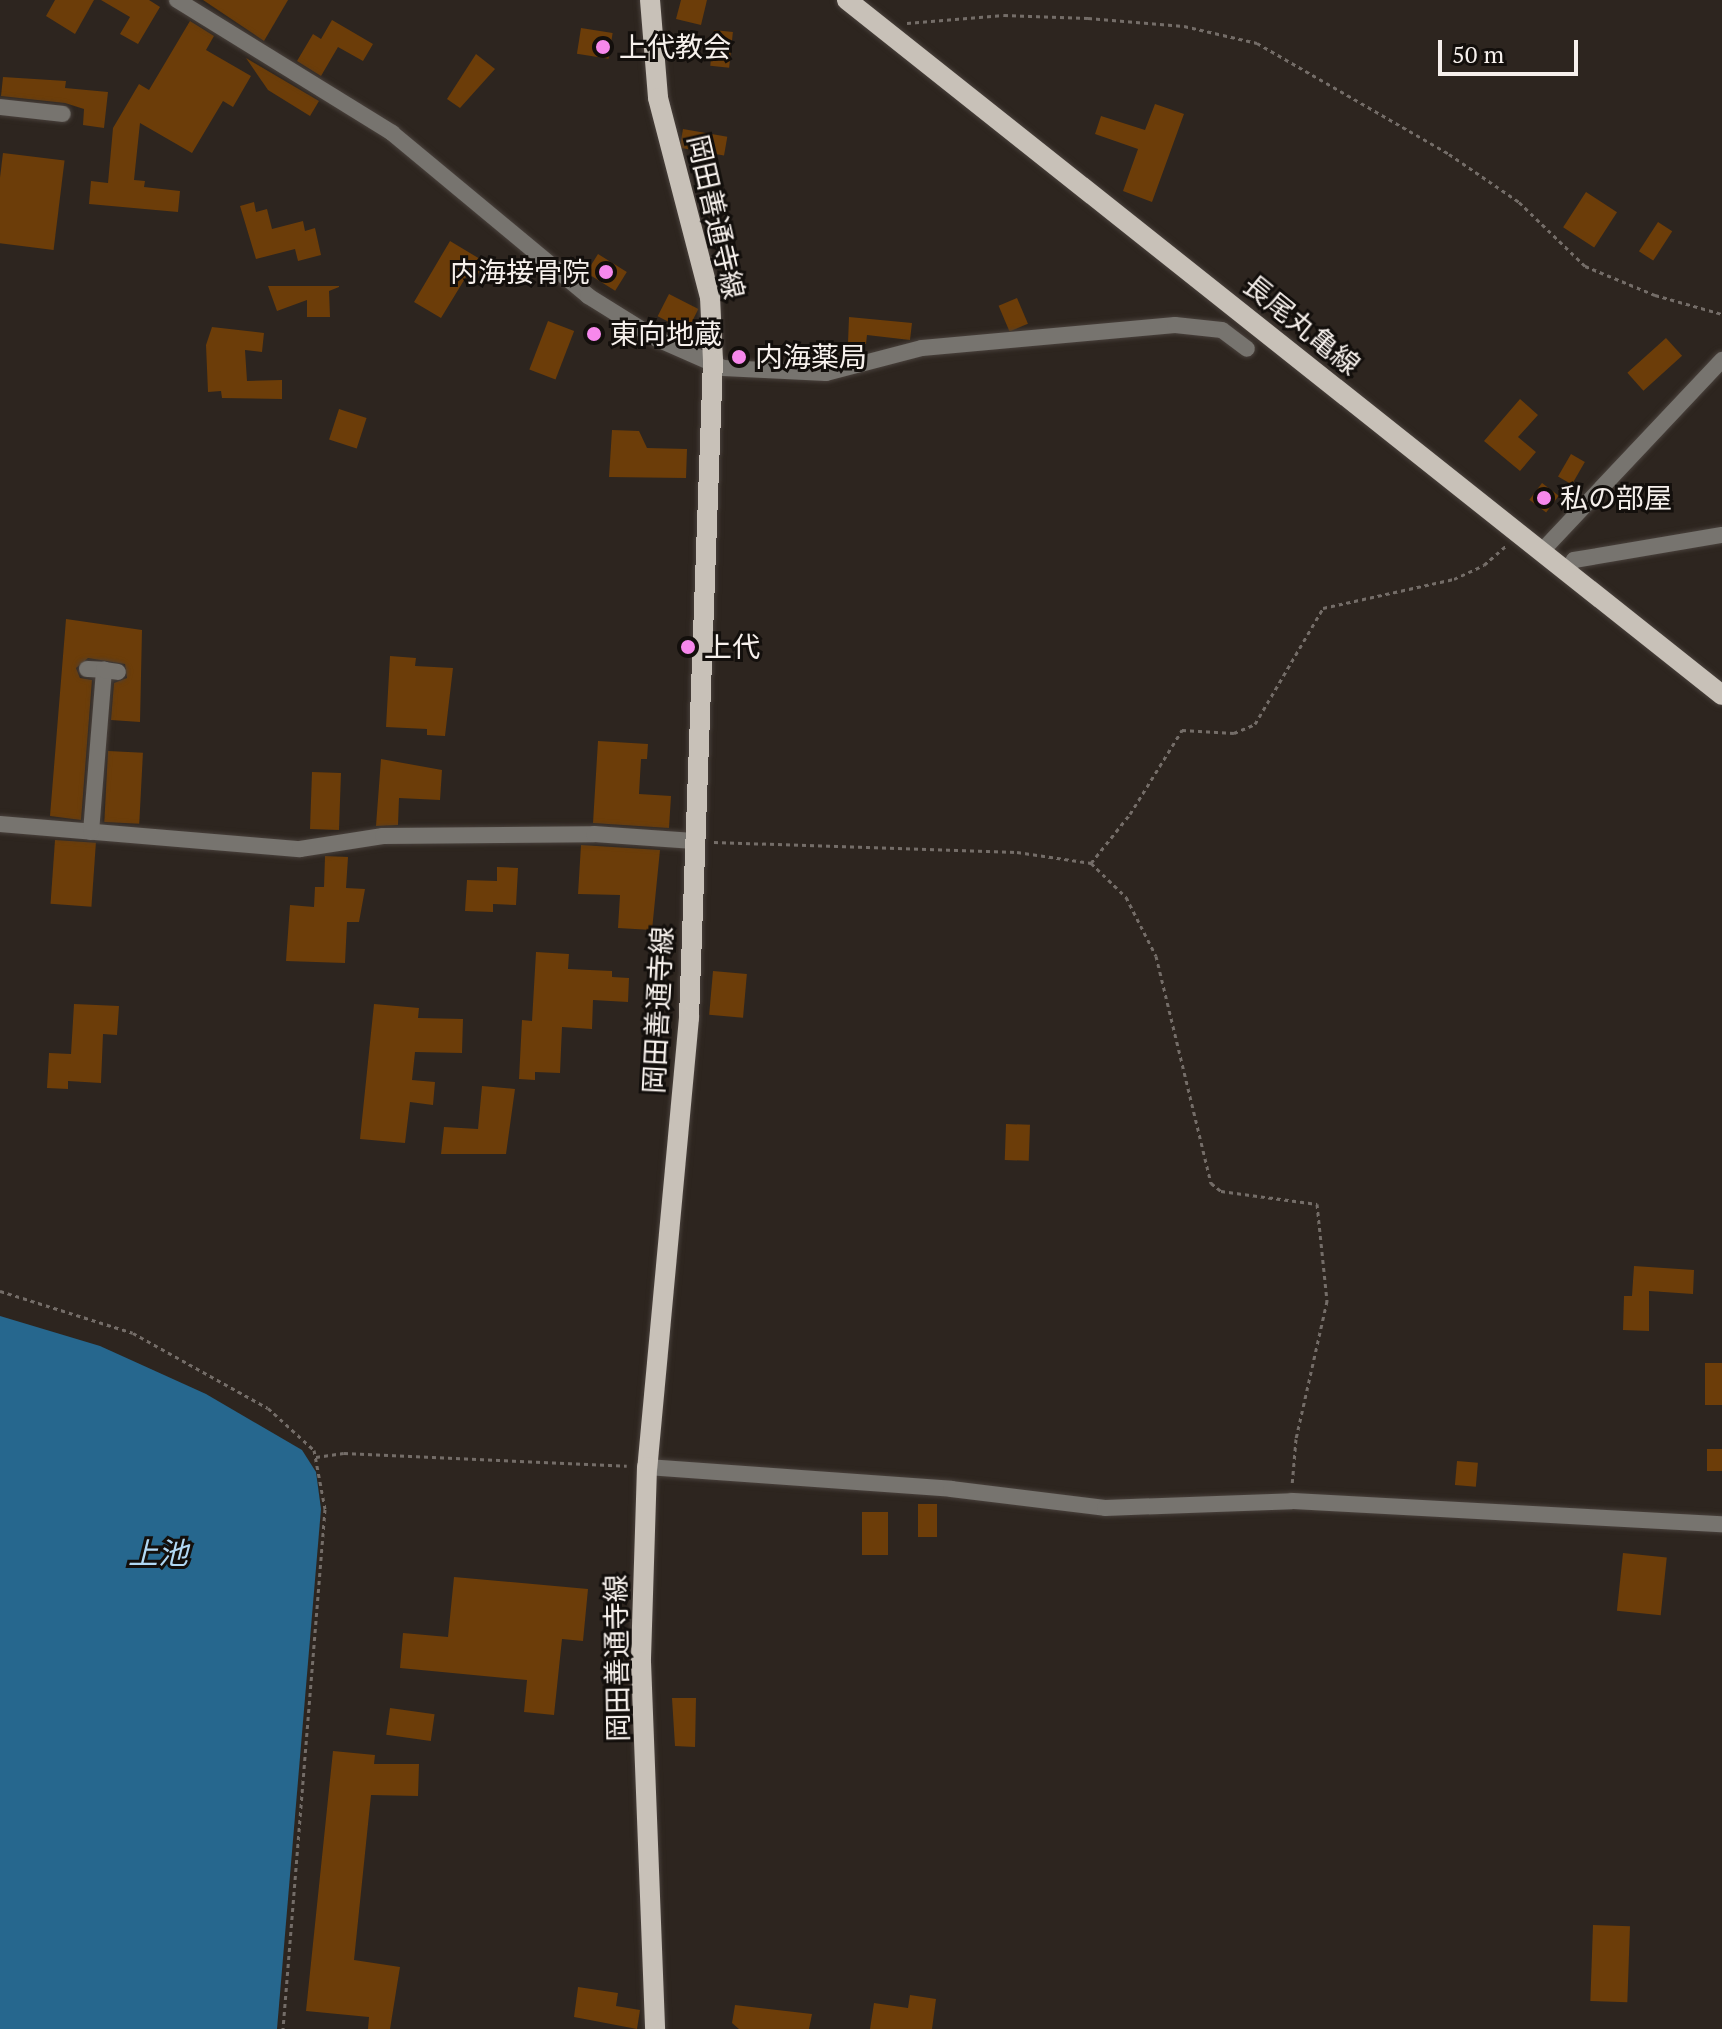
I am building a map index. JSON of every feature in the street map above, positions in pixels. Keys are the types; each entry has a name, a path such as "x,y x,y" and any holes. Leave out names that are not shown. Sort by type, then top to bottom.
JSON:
{"main road":[{"name":"岡田善通寺線","path":"650,0 658,98 710,297 713,360 689,1018 647,1467 641,1662 655,2029"},
{"name":"長尾丸亀線","path":"847,0 1722,695"}],"street":[{"path":"177,0 392,133 588,296 657,339 713,360 723,368 826,373 922,348 1175,325 1222,330 1247,349"},
{"path":"0,107 63,114"},
{"path":"1222,330 1237,309"},
{"path":"1541,552 1722,360"},
{"path":"1565,572 1574,560 1722,535"},
{"path":"91,832 103,670"},
{"path":"0,824 300,849 383,836 594,834 694,841"},
{"path":"647,1467 951,1489 1105,1508 1292,1501 1722,1524"}],"path":[{"path":"879,25 1004,15 1088,18 1184,26 1257,43 1449,154 1519,202 1585,266 1655,295 1722,314"},
{"path":"1091,863 1130,814 1182,730 1234,733 1255,724 1323,608 1454,579 1484,565 1519,534"},
{"path":"694,841 1017,852 1091,863 1126,897 1156,956 1211,1183 1221,1191 1317,1204 1327,1301 1292,1481"},
{"path":"0,1291 85,1314 208,1372 294,1428 316,1457 325,1509 283,2029"},
{"path":"316,1457 358,1453 647,1467"}],"water":[{"name":"上池","path":"0,1316 100,1346 206,1394 302,1450 316,1472 321,1509 277,2029 0,2029"}],"building":[{"path":"55,0 94,0 75,34 46,16"},
{"path":"101,0 149,0 160,7 138,44 120,34 130,17"},
{"path":"203,0 288,0 264,41"},
{"path":"681,0 707,0 701,25 676,19"},
{"path":"332,20 373,44 363,61 338,47 321,76 297,61 313,34 321,39"},
{"path":"190,21 214,36 206,50 251,76 233,107 223,101 192,153 140,123 134,180 145,181 144,187 180,191 178,212 89,204 91,181 108,183 113,128 139,84 149,90"},
{"path":"581,28 613,33 609,59 577,54"},
{"path":"714,30 733,32 729,68 710,66"},
{"path":"476,54 495,69 460,108 447,99"},
{"path":"246,58 319,101 310,116 268,90"},
{"path":"3,77 66,81 65,88 108,92 104,128 83,125 84,109 65,103 1,96"},
{"path":"1155,104 1184,114 1152,202 1123,191 1138,149 1095,134 1101,116 1145,130"},
{"path":"683,129 727,137 724,156 680,148"},
{"path":"3,153 65,161 54,250 0,243"},
{"path":"1586,192 1617,212 1594,247 1563,227"},
{"path":"254,202 256,212 267,209 272,229 303,221 305,231 315,228 321,255 298,261 295,249 256,259 240,206"},
{"path":"1658,222 1672,231 1653,261 1639,251"},
{"path":"450,241 485,262 477,276 469,272 441,318 414,302"},
{"name":"内海接骨院","path":"598,254 627,272 615,291 586,273"},
{"path":"268,286 339,287 329,291 330,317 307,317 307,300 277,311"},
{"path":"669,294 698,309 687,331 658,316"},
{"path":"1017,298 1028,324 1010,332 999,306"},
{"path":"849,317 912,323 910,340 867,335 866,344 848,343"},
{"path":"548,321 574,331 556,380 529,370"},
{"path":"212,327 264,333 262,352 245,350 247,381 282,380 282,399 222,398 221,391 208,392 206,345"},
{"path":"1666,338 1682,356 1643,391 1627,373"},
{"path":"1520,399 1538,415 1518,437 1536,452 1520,471 1484,441"},
{"path":"339,409 367,418 357,448 329,439"},
{"path":"612,430 639,431 647,448 687,449 686,478 609,477"},
{"path":"1571,454 1585,462 1572,485 1558,477"},
{"name":"私の部屋","path":"1542,483 1559,496 1546,512 1529,500"},
{"path":"66,619 142,630 140,722 111,720 114,683 127,678 125,664 88,658 76,668 80,678 92,680 81,820 50,816"},
{"path":"390,656 416,658 415,666 453,668 445,736 427,735 427,729 386,727"},
{"path":"598,741 648,744 647,759 641,759 639,794 671,796 669,828 593,823"},
{"path":"108,751 143,753 139,824 104,822"},
{"path":"381,759 442,770 440,800 399,798 398,825 376,826"},
{"path":"312,772 341,773 339,830 310,829"},
{"path":"55,840 96,843 91,907 51,904"},
{"path":"581,845 660,850 652,930 618,928 620,895 578,894"},
{"path":"325,856 348,857 346,888 365,889 359,922 347,922 345,963 286,961 290,905 314,907 315,887 324,887"},
{"path":"497,867 518,868 516,905 493,904 493,912 465,911 467,880 497,881"},
{"path":"536,952 569,954 568,969 612,971 612,977 629,978 628,1002 593,1000 592,1029 562,1027 560,1073 535,1072 535,1080 519,1079 522,1020 532,1021"},
{"path":"713,971 747,974 743,1018 709,1015"},
{"path":"74,1004 119,1006 117,1035 103,1034 101,1083 68,1081 68,1089 47,1088 49,1053 71,1054"},
{"path":"374,1004 419,1008 418,1018 463,1019 462,1053 415,1052 412,1080 435,1082 433,1105 410,1102 405,1143 360,1139"},
{"path":"482,1086 515,1089 506,1154 441,1154 444,1127 478,1129"},
{"path":"1006,1124 1030,1125 1029,1161 1005,1160"},
{"path":"1634,1266 1694,1270 1693,1294 1649,1291 1649,1331 1623,1330 1624,1296 1632,1296"},
{"path":"1705,1363 1722,1363 1722,1405 1705,1405"},
{"path":"1707,1449 1722,1449 1722,1471 1707,1471"},
{"path":"1457,1461 1478,1463 1476,1487 1455,1485"},
{"path":"918,1504 937,1504 937,1537 918,1537"},
{"path":"862,1512 888,1512 888,1555 862,1555"},
{"path":"1623,1553 1667,1558 1661,1615 1617,1611"},
{"path":"454,1577 588,1589 583,1641 562,1639 554,1715 524,1712 527,1680 400,1668 403,1633 448,1637"},
{"path":"672,1698 696,1698 695,1747 675,1746"},
{"path":"390,1708 435,1714 431,1741 386,1735"},
{"path":"333,1751 375,1755 374,1764 419,1764 418,1796 371,1795 354,1960 400,1967 390,2029 368,2029 369,2017 306,2011"},
{"path":"1593,1925 1630,1926 1627,2002 1590,2001"},
{"path":"578,1987 618,1993 616,2006 640,2010 637,2029 574,2017"},
{"path":"910,1995 936,1999 932,2029 870,2029 874,2003 908,2008"},
{"path":"735,2005 812,2014 809,2029 739,2029 732,2023"}],"place":[{"name":"上代教会","path":"603,47"},
{"name":"内海接骨院","path":"606,272"},
{"name":"東向地蔵","path":"594,334"},
{"name":"内海薬局","path":"739,357"},
{"name":"私の部屋","path":"1544,498"},
{"name":"上代","path":"688,647"}]}
